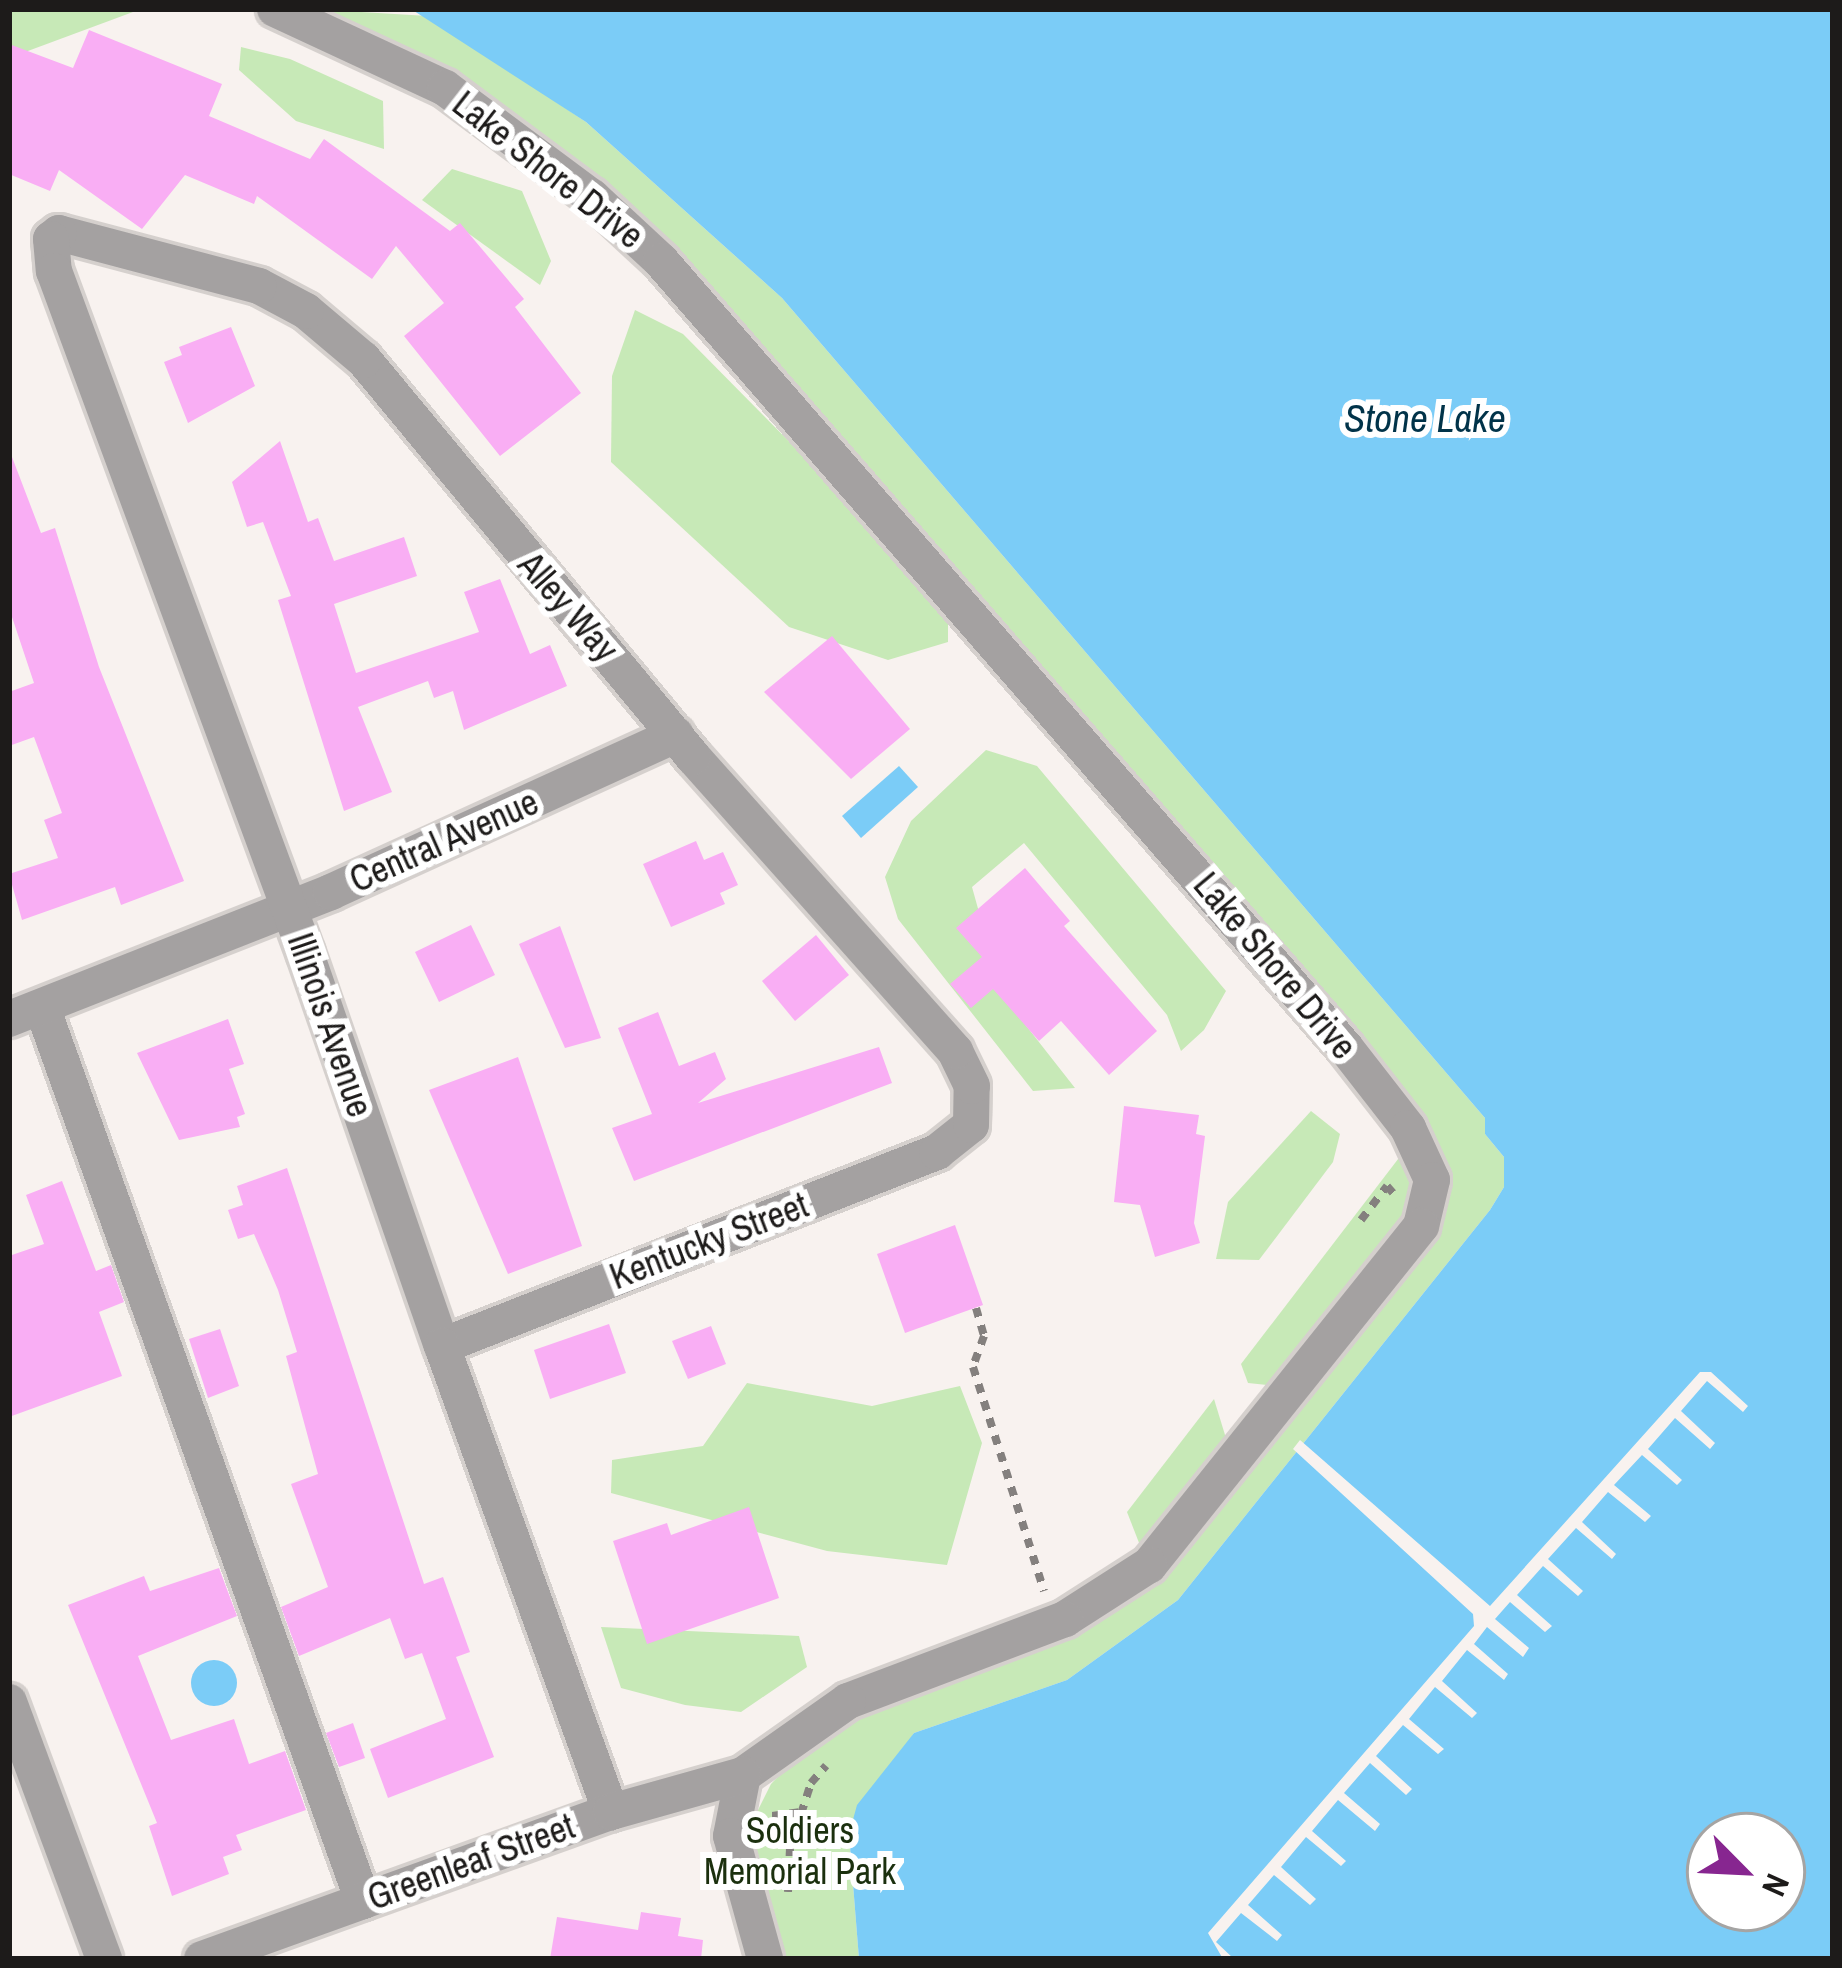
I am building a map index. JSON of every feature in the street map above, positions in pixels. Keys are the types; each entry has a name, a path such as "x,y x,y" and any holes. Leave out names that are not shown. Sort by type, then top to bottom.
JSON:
{"street":[{"name":"Lake Shore Drive","path":"274,9 445,88 592,197 661,261 1345,1047 1426,1158 1432,1180 1421,1226 1176,1533 1119,1590 1054,1623 848,1701 743,1775"},
{"name":"Alley Way","path":"51,239 72,231 259,286 306,311 412,411 490,517 955,1051 972,1086 971,1125"},
{"name":"Illinois Avenue","path":"51,239 54,271 289,910 611,1812"},
{"name":"Central Avenue","path":"26,1013 289,910 676,735"},
{"path":"26,1013 363,1901"},
{"name":"Kentucky Street","path":"442,1346 937,1151 971,1125"},
{"path":"9,1702 104,1959"},
{"path":"743,1775 731,1836 765,1959"},
{"name":"Greenleaf Street","path":"202,1959 611,1812 743,1775"}],"path":[{"path":"976,1308 984,1336 973,1367 1054,1623"},
{"path":"788,1913 790,1848 811,1783 835,1756"},
{"path":"759,1820 801,1812"}],"green space":[{"path":"9,9 130,9 133,12 9,58"},
{"name":"Soldiers Memorial Park","path":"311,9 428,16 586,122 782,298 1485,1118 1485,1134 1504,1157 1504,1187 1490,1210 1178,1600 1067,1680 914,1733 849,1834 859,1959 779,1959 746,1834 771,1784 812,1741 861,1712 1102,1617 1156,1581 1447,1171 1408,1104 715,294 676,258"},
{"path":"241,47 290,59 383,101 384,149 296,121 239,70"},
{"path":"452,169 522,191 551,261 540,285 422,200"},
{"path":"635,310 683,334 831,484 948,622 948,642 888,660 789,627 611,462 612,376"},
{"path":"986,750 1037,766 1226,991 1204,1030 1181,1051 1167,1015 1024,843 972,887 1002,995 1075,1088 1033,1091 898,919 885,877 911,821"},
{"path":"1311,1111 1340,1134 1333,1162 1259,1260 1216,1259 1228,1202"},
{"path":"1405,1150 1416,1204 1276,1386 1248,1383 1241,1364"},
{"path":"747,1383 872,1406 960,1386 982,1443 947,1565 827,1551 611,1493 612,1460 703,1446"},
{"path":"1214,1399 1229,1448 1143,1553 1127,1512"},
{"path":"601,1627 799,1636 807,1667 741,1712 685,1705 621,1688"}],"water":[{"name":"Stone Lake","path":"411,9 1833,9 1833,1959 859,1959 849,1834 857,1805 914,1733 1067,1680 1178,1600 1490,1210 1504,1187 1504,1157 1485,1134 1485,1118 782,298 586,122"},
{"path":"899,766 918,787 861,838 842,816"},
{"path":"214,1660 230,1667 237,1683 230,1699 214,1706 198,1699 191,1683 198,1667"}],"pier":[{"path":"1700,1372 1711,1372 1748,1406 1743,1412 1707,1381 1681,1411 1715,1443 1710,1449 1675,1418 1648,1449 1682,1480 1677,1485 1642,1455 1614,1485 1651,1516 1645,1522 1608,1492 1582,1522 1616,1554 1612,1559 1576,1528 1548,1559 1583,1591 1578,1596 1543,1566 1517,1595 1552,1626 1545,1632 1510,1602 1495,1619 1529,1648 1523,1657 1487,1627 1474,1644 1508,1674 1504,1680 1467,1650 1442,1681 1477,1713 1472,1718 1435,1687 1409,1719 1444,1749 1438,1754 1403,1725 1376,1756 1412,1789 1406,1795 1370,1763 1344,1793 1380,1824 1375,1831 1338,1800 1312,1831 1346,1861 1341,1866 1306,1837 1281,1867 1316,1899 1310,1905 1274,1875 1248,1905 1282,1935 1277,1941 1241,1913 1216,1942 1234,1959 1223,1959 1208,1933 1474,1626 1473,1614 1293,1449 1300,1440 1490,1606"}],"building":[{"path":"89,30 222,84 209,116 310,159 324,139 450,231 460,223 524,299 515,307 581,393 500,456 404,336 444,303 396,246 372,279 257,196 254,204 185,175 142,229 59,170 50,191 9,174 9,44 73,68"},
{"path":"231,327 255,386 188,423 164,362 182,355 179,347"},
{"path":"280,441 308,522 318,518 334,561 404,537 417,576 334,604 356,673 479,632 464,592 500,579 530,654 550,645 567,686 464,730 453,691 434,698 428,681 358,707 392,792 344,811 278,600 291,596 263,522 247,527 232,482"},
{"path":"12,457 41,533 55,528 99,667 184,881 121,905 115,887 22,920 9,874 58,858 44,820 62,813 34,737 9,746 9,692 34,683 9,608"},
{"path":"832,636 910,729 851,779 764,692"},
{"path":"696,841 704,860 723,852 738,885 720,893 725,904 671,927 643,864"},
{"path":"1025,868 1070,921 1064,926 1157,1031 1109,1075 1061,1021 1039,1041 993,989 971,1008 950,984 982,957 956,928"},
{"path":"471,925 495,975 439,1002 415,952"},
{"path":"560,926 601,1038 565,1048 519,944"},
{"path":"816,935 849,975 795,1021 762,981"},
{"path":"658,1012 679,1066 715,1052 726,1079 698,1103 879,1047 892,1083 634,1181 612,1128 652,1114 618,1028"},
{"path":"228,1019 244,1064 229,1069 245,1114 237,1117 240,1127 179,1140 137,1053"},
{"path":"518,1057 582,1246 508,1274 429,1090"},
{"path":"1124,1106 1199,1115 1196,1134 1205,1136 1194,1223 1200,1243 1155,1257 1140,1205 1114,1202"},
{"path":"287,1168 424,1584 443,1577 470,1652 456,1657 494,1757 388,1798 370,1749 446,1719 422,1653 405,1659 390,1618 299,1656 281,1607 328,1587 291,1484 318,1474 286,1356 297,1352 278,1290 254,1234 238,1239 228,1210 243,1205 237,1186"},
{"path":"62,1181 96,1271 111,1265 124,1302 99,1312 122,1376 9,1417 9,1256 44,1244 26,1195"},
{"path":"955,1225 983,1305 905,1333 877,1254"},
{"path":"609,1324 626,1373 550,1399 534,1350"},
{"path":"711,1326 726,1364 688,1379 672,1341"},
{"path":"220,1329 239,1386 208,1398 189,1339"},
{"path":"749,1507 779,1598 647,1644 613,1541 667,1523 671,1535"},
{"path":"219,1568 237,1616 138,1656 171,1740 234,1719 249,1764 285,1751 306,1810 236,1835 242,1850 223,1857 229,1874 172,1896 149,1826 157,1823 68,1605 144,1576 150,1591"},
{"path":"353,1723 365,1758 339,1767 326,1733"},
{"path":"641,1912 681,1918 678,1936 703,1940 701,1959 550,1959 557,1917 638,1930"}]}
